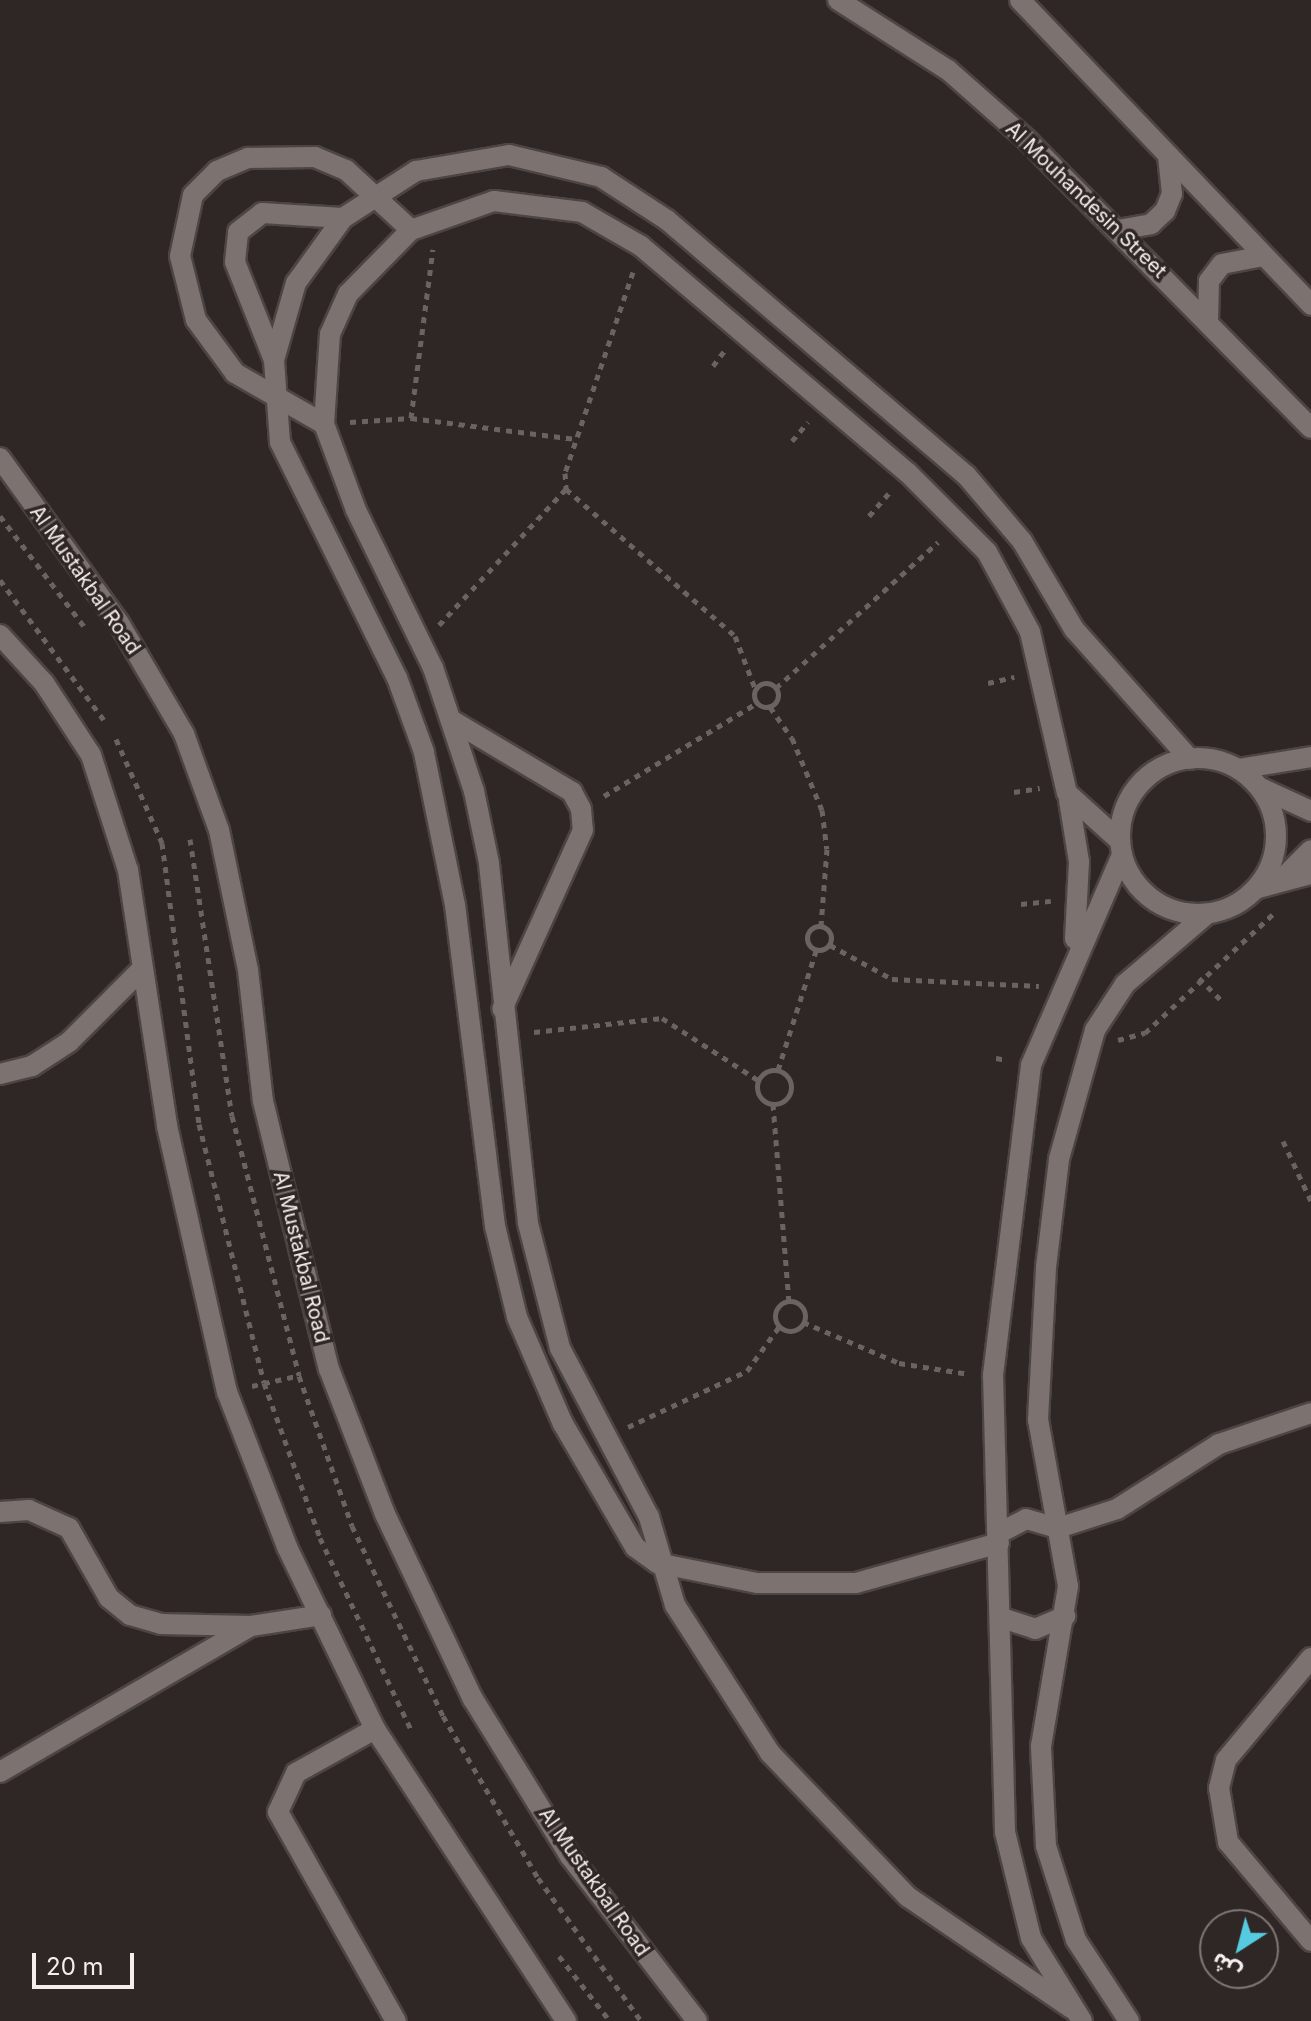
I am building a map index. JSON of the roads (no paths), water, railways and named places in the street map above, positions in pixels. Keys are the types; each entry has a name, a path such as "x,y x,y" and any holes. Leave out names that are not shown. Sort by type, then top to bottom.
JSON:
{"street":[{"name":"Al Mouhandesin Street","path":"838,0 948,70 1118,230 1311,428"},
{"path":"1020,0 1311,305"},
{"path":"324,424 273,399 235,373 196,320 180,256 193,195 217,171 281,153 346,170 411,230"},
{"path":"1118,230 1151,224 1165,211 1172,194 1167,154"},
{"path":"1076,2015 908,1897 812,1804 732,1699 657,1563 620,1524 537,1372 495,1226 455,905 424,752 363,606 295,483 273,399 274,360 296,283 343,218 374,194 462,158 556,161 642,202 1000,511 1074,629 1190,759"},
{"path":"657,1563 649,1517 560,1348 528,1223 504,1036 489,863 453,721 422,643 347,488 324,424 322,379 336,321 376,258 411,230 437,216 494,201 553,204 641,246 960,522 1011,589 1030,632 1067,793 1079,898 1064,980"},
{"path":"274,360 235,262 238,232 262,213 343,218"},
{"path":"1208,322 1206,291 1222,264 1263,256"},
{"path":"751,340 773,312"},
{"name":"Al Mustakbal Road","path":"0,458 119,623 184,734 209,803 248,970 263,1101 329,1369 385,1514 473,1699 570,1856 697,2021"},
{"path":"0,635 44,683 91,755 128,870 167,1126 227,1392 321,1615 375,1729 566,2021"},
{"path":"453,721 572,792 581,809 583,830 502,1009"},
{"path":"1076,2015 1031,1938 1005,1832 1002,1618 993,1375 1019,1128 1031,1065 1121,848 1123,811 1138,785 1162,767 1190,759 1238,769 1311,757"},
{"path":"1238,769 1257,785 1311,811"},
{"path":"1257,785 1276,836 1258,888"},
{"path":"1067,793 1121,848 1153,901 1207,914"},
{"path":"1284,877 1311,850"},
{"path":"1129,2021 1076,1940 1046,1846 1041,1746 1065,1616 1058,1528 1038,1420 1046,1267 1059,1159 1095,1030 1125,984 1207,914 1284,877 1311,874"},
{"path":"0,1074 32,1066 69,1042 141,970"},
{"path":"495,1226 528,1223"},
{"path":"657,1563 757,1583 856,1583 999,1538 1026,1519 1058,1528 1117,1509 1219,1444 1311,1413"},
{"path":"0,1512 29,1510 69,1528 109,1598 130,1615 161,1624 251,1626 321,1615"},
{"path":"1002,1618 1035,1629 1065,1616"},
{"path":"0,1772 251,1626"},
{"path":"1311,1658 1226,1760 1219,1788 1228,1842 1311,1941"},
{"path":"375,1729 296,1773 278,1812 396,2021"}]}
